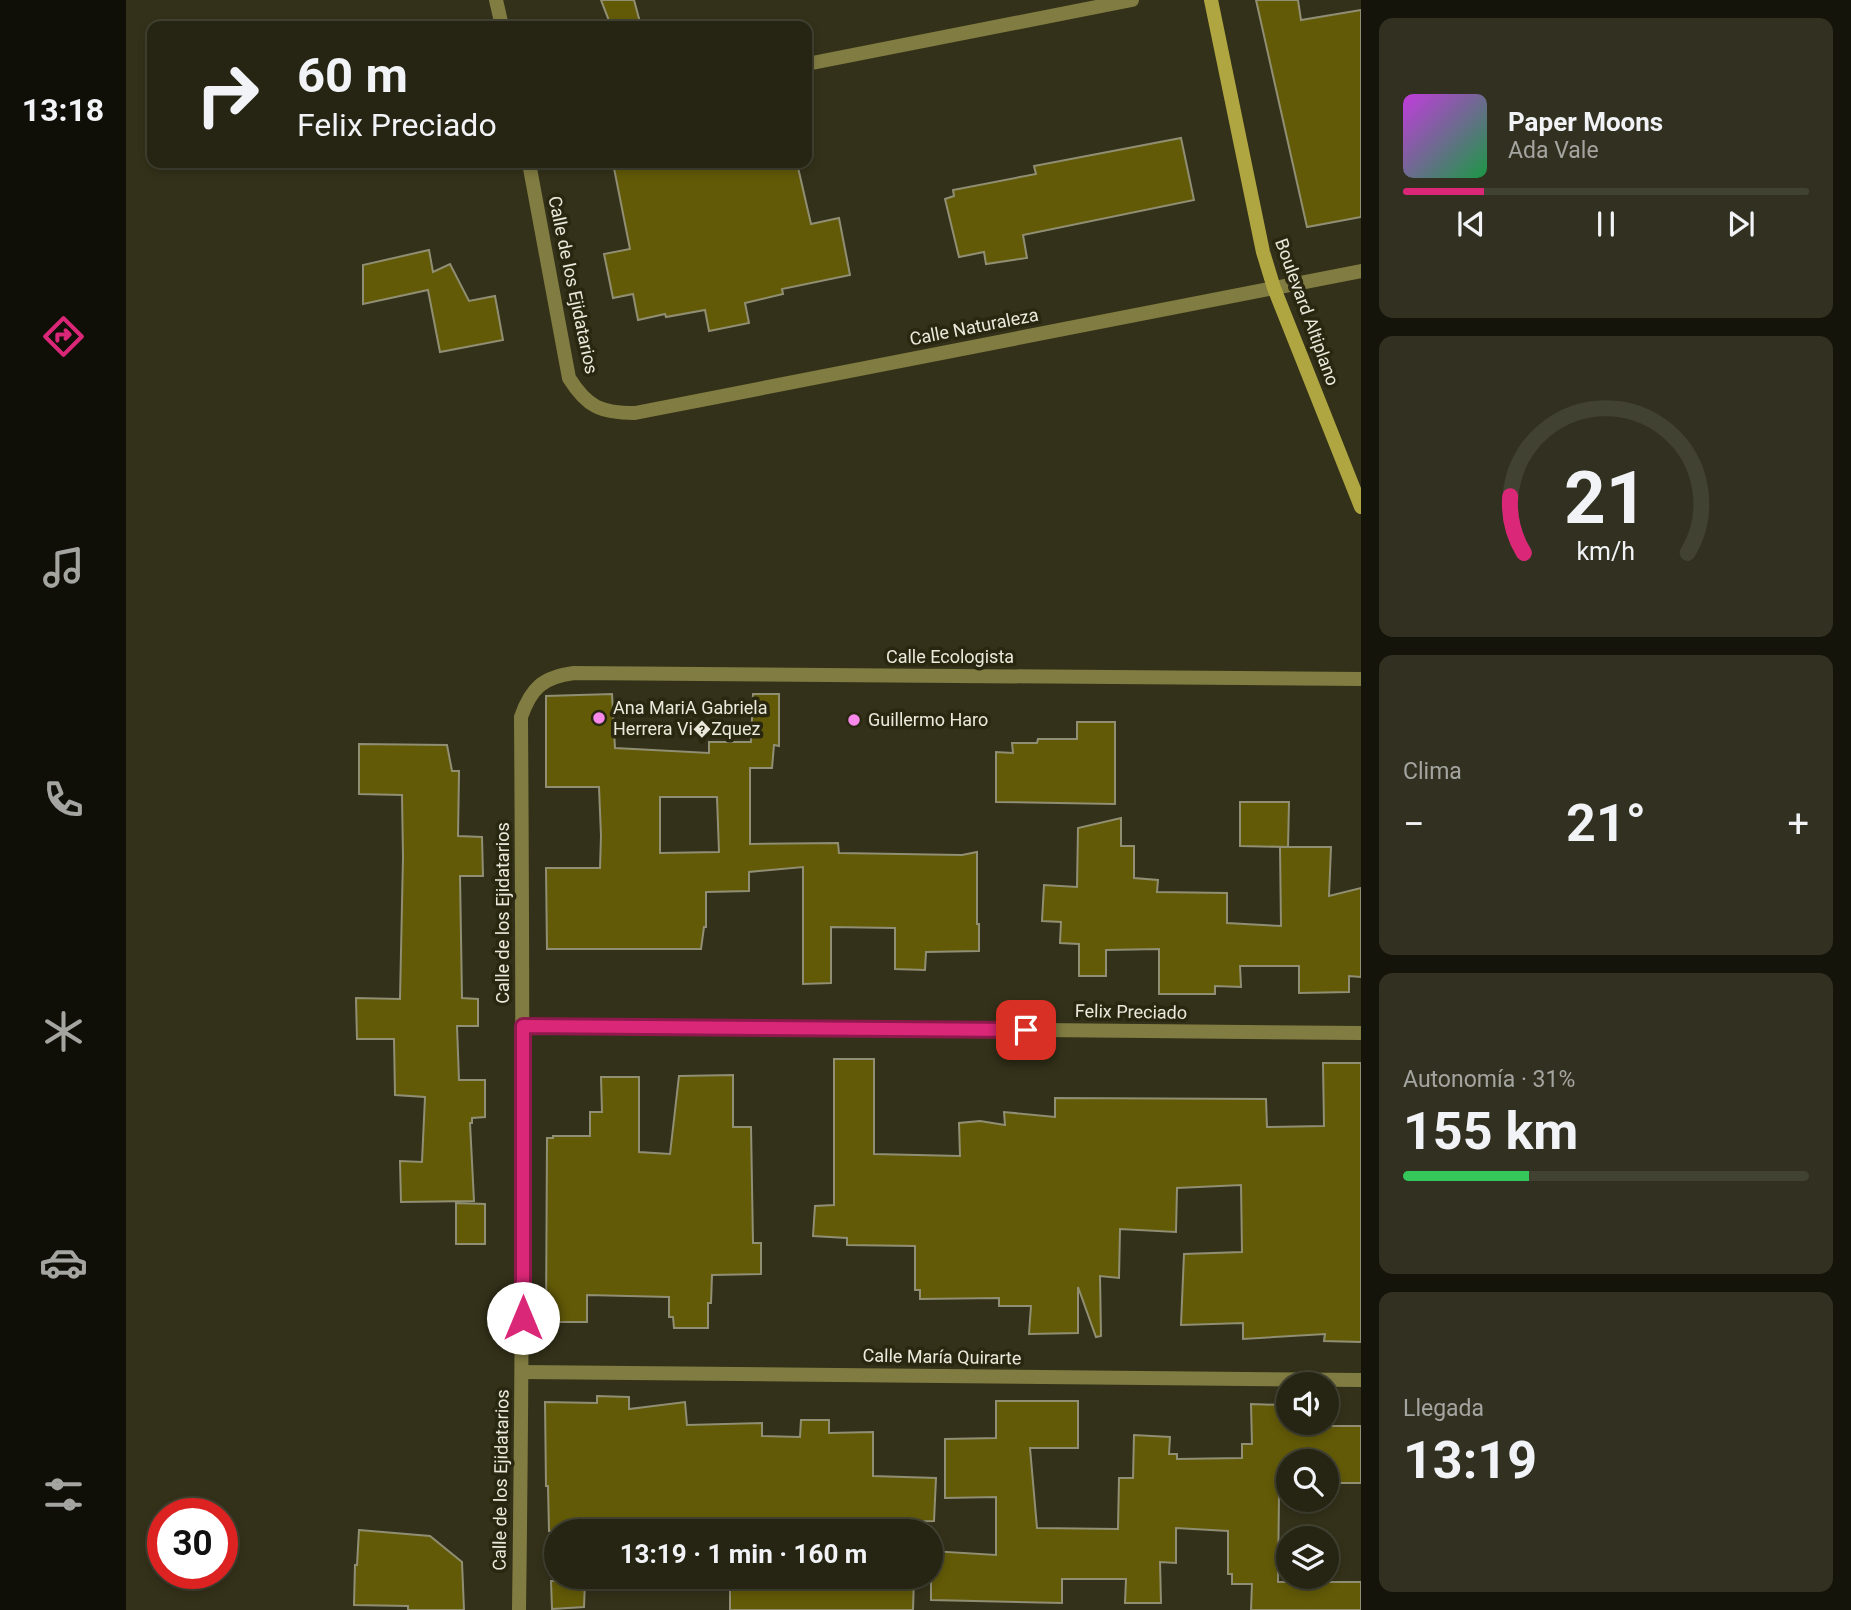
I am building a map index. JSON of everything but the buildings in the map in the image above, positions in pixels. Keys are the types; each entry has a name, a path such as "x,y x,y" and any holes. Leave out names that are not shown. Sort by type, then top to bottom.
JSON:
{"street":[{"path":"496,0 501,21"},
{"path":"812,63 1132,0"},
{"name":"Boulevard Altiplano","path":"1211,0 1263,252 1274,288 1361,507"},
{"name":"Calle de los Ejidatarios","path":"530,168 569,378 580,396 594,407"},
{"name":"Calle Naturaleza","path":"594,407 616,413 635,413 1361,271"},
{"name":"Calle Ecologista","path":"540,684 556,675 574,673 1361,679"},
{"name":"Calle de los Ejidatarios","path":"519,1610 523,1026 521,717 528,697 540,684"},
{"name":"Felix Preciado","path":"523,1026 1361,1033"},
{"name":"Calle María Quirarte","path":"522,1372 1361,1380"}],"place":[{"name":"Ana MariA Gabriela Herrera Vi�Zquez","path":"599,718"},
{"name":"Guillermo Haro","path":"854,720"}],"route":[{"path":"523,1318 523,1026 1026,1030"}]}
